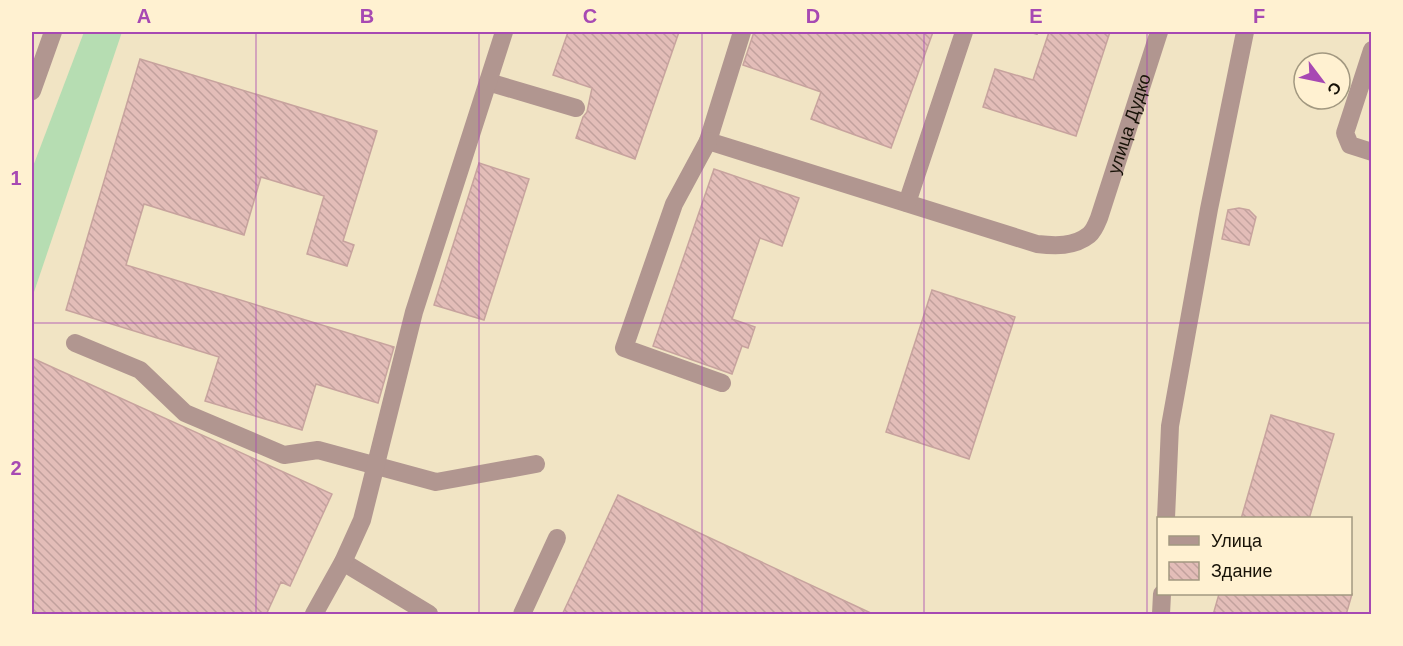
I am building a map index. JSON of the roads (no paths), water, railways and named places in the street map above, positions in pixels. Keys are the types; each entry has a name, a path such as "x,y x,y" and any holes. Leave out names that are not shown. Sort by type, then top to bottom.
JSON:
{"street":[{"path":"32,91 53,32"},
{"path":"314,615 343,562 362,520 414,312 504,32"},
{"path":"722,383 624,348 674,204 708,141 742,32"},
{"path":"708,141 907,203 964,32"},
{"name":"улица Дудко","path":"907,203 1037,244 1059,247 1090,234 1100,218 1159,32"},
{"path":"1166,517 1170,426 1209,209 1245,32"},
{"path":"1371,50 1346,133 1350,146 1371,152"},
{"path":"488,82 576,108"},
{"path":"75,343 140,370 185,413 284,455 318,450 436,482 536,464"},
{"path":"522,615 557,538"},
{"path":"343,562 429,615"},
{"path":"1161,615 1162,595"}]}
